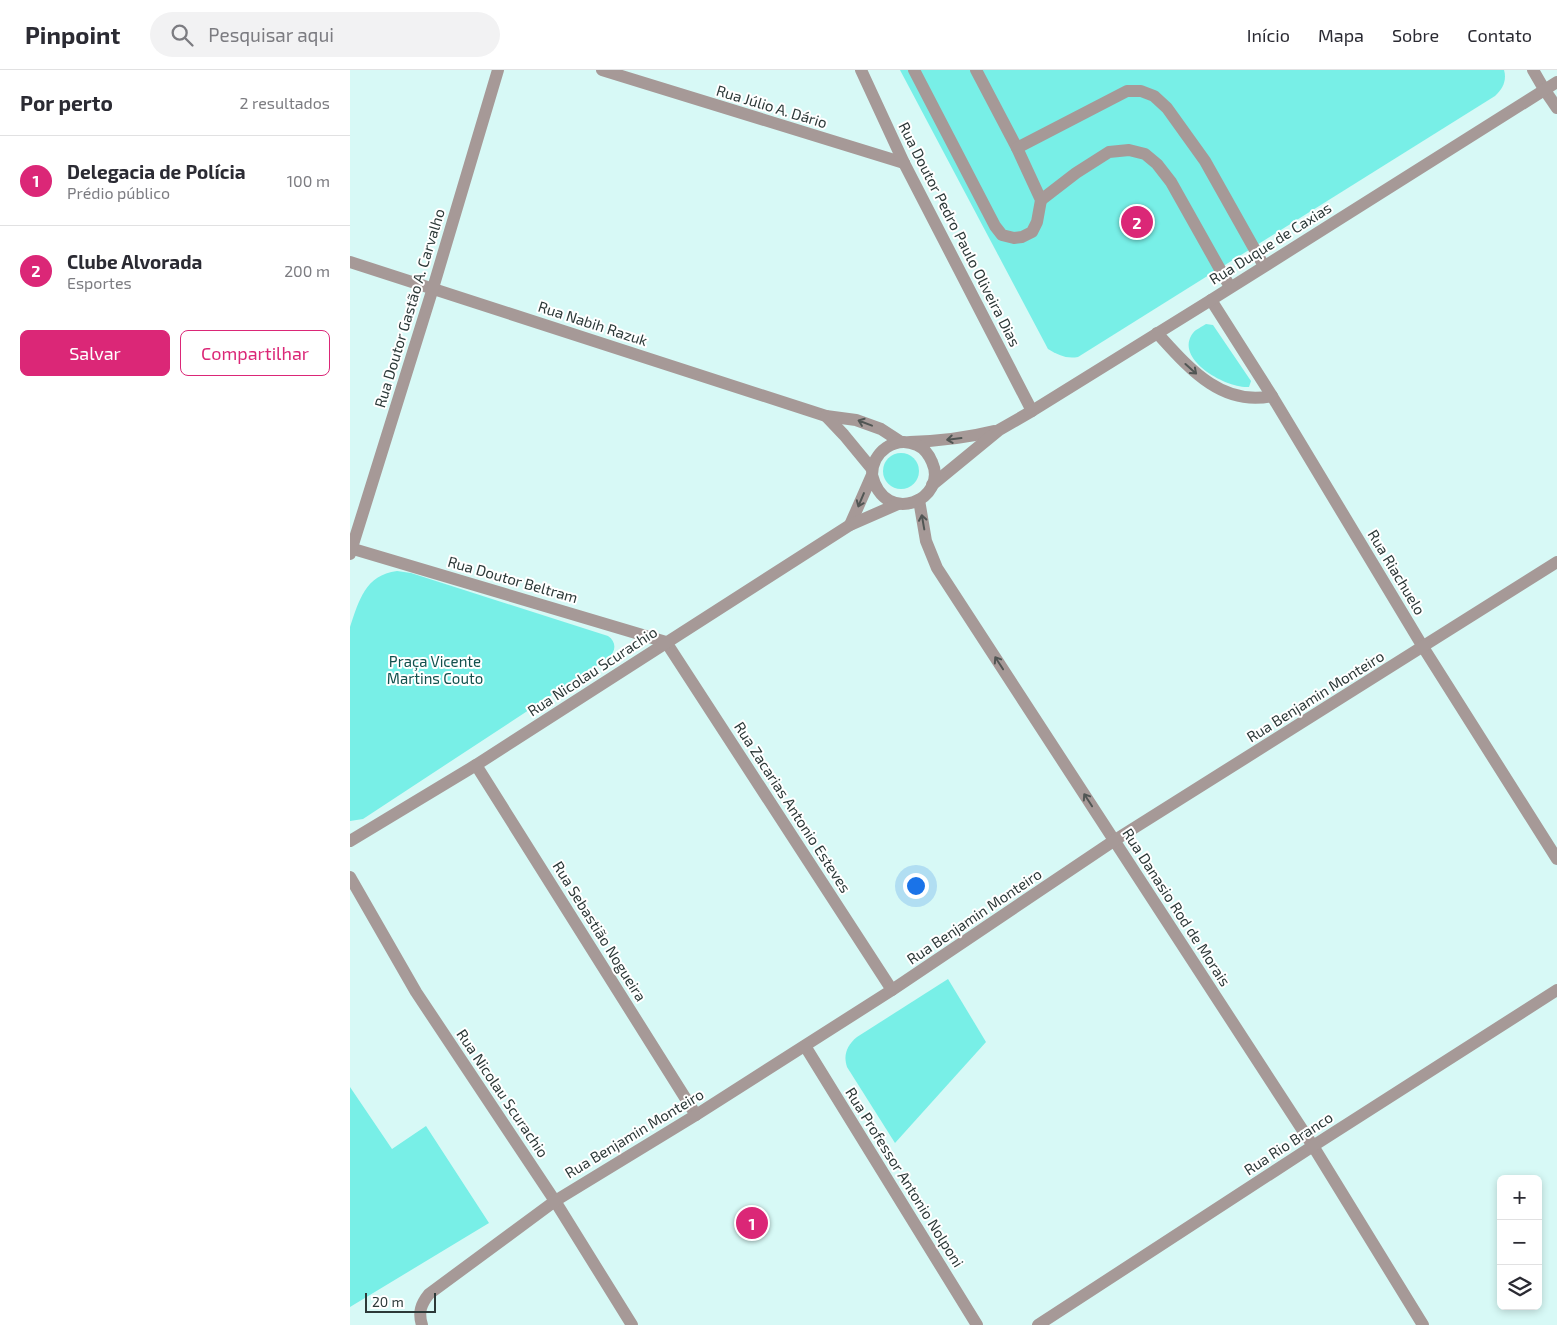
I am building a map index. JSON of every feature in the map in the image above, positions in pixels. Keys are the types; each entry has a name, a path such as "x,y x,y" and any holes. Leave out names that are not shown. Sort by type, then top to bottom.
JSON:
{"street":[{"name":"Rua Doutor Gastão A. Carvalho","path":"351,550 433,288 498,70"},
{"name":"Rua Júlio A. Dário","path":"602,70 904,163"},
{"name":"Rua Doutor Pedro Paulo Oliveira Dias","path":"861,70 904,163 1032,411"},
{"path":"914,70 995,226 1002,235 1022,238 1032,232 1037,222 1041,200 1017,148 976,70"},
{"path":"1533,70 1557,108"},
{"name":"Rua Duque de Caxias","path":"932,485 999,430 1211,300 1557,82"},
{"path":"1017,148 1127,92 1141,91 1154,96 1167,108 1205,161 1264,266"},
{"path":"1041,200 1076,173 1109,152 1129,150 1145,154 1157,164 1171,182 1230,288"},
{"name":"Rua Nabih Razuk","path":"350,262 826,416 856,420 905,442"},
{"name":"Rua Riachuelo","path":"1211,300 1272,396 1423,647 1557,859"},
{"path":"1157,333 1187,366 1201,378 1218,388 1228,393 1249,398 1272,396"},
{"name":"Rua Nabih Razuk","path":"826,416 844,435 872,472"},
{"name":"Rua Duque de Caxias","path":"905,442 951,440 999,430"},
{"path":"850,526 872,472 875,459 890,444 905,442 919,446 929,456 934,466 935,474 928,493 919,500 909,504 898,504 881,495 874,485 872,472"},
{"name":"Rua Danasio Rod de Morais","path":"919,500 926,541 937,568 1314,1146 1423,1325"},
{"name":"Rua Nicolau Scurachio","path":"350,841 476,765 850,526 898,504"},
{"name":"Rua Doutor Beltram","path":"351,550 666,642"},
{"name":"Rua Benjamin Monteiro","path":"422,1325 420,1309 429,1294 555,1201 805,1046 892,990 1115,840 1557,562"},
{"name":"Rua Zacarias Antonio Esteves","path":"666,642 892,990"},
{"name":"Rua Sebastião Nogueira","path":"476,765 696,1115"},
{"name":"Rua Nicolau Scurachio","path":"350,877 416,992 555,1201 632,1325"},
{"name":"Rua Rio Branco","path":"1038,1325 1557,990"},
{"name":"Rua Professor Antonio Nolponi","path":"805,1046 977,1325"}],"green space":[{"path":"900,70 1504,70 1505,81 1495,96 1078,357 1066,357 1048,349"},
{"path":"1206,324 1213,325 1251,381 1249,387 1228,383 1216,378 1196,362 1190,353 1189,343 1193,333"},
{"path":"901,453 908,454 914,458 918,464 918,478 914,484 908,488 901,489 894,488 888,484 884,478 883,471 884,464 888,458 894,454"},
{"name":"Praça Vicente Martins Couto","path":"397,571 411,573 608,636 613,641 614,650 611,656 363,819 350,821 350,627 360,599 370,584 386,573"},
{"path":"948,979 986,1042 895,1143 847,1067 845,1058 847,1051 857,1037"},
{"path":"350,1087 392,1149 426,1126 489,1223 350,1307"}],"place":[{"name":"Clube Alvorada","path":"1137,222"},
{"name":"Delegacia de Polícia","path":"752,1223"}]}
